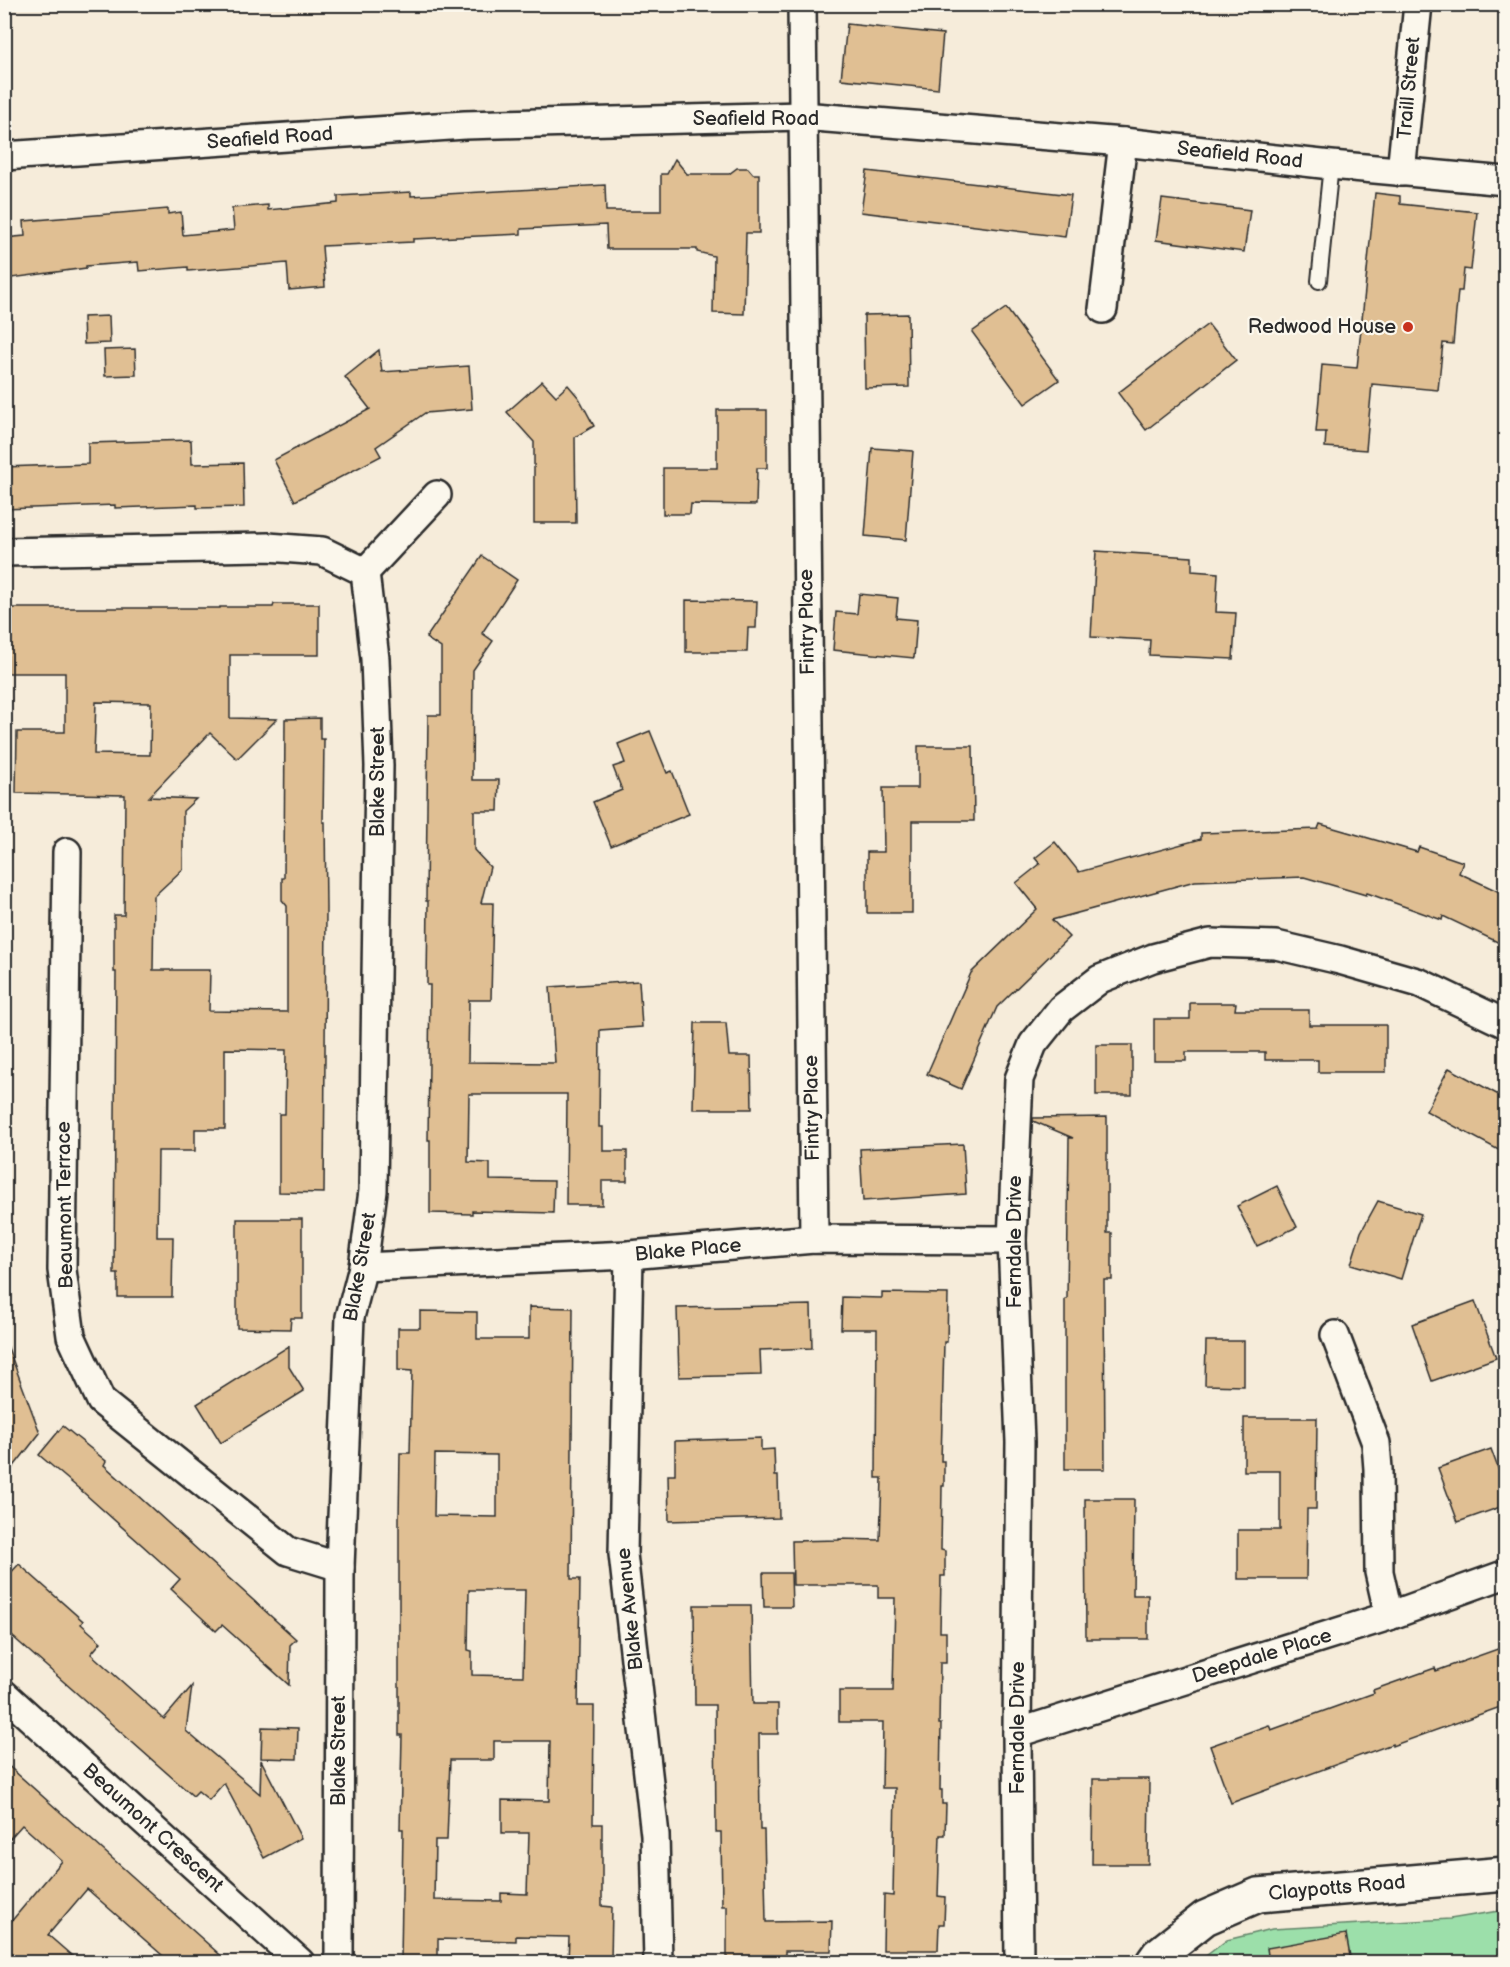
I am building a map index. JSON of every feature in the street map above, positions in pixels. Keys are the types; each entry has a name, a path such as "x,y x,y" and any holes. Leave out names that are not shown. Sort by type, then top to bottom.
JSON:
{"main road":[{"name":"Claypotts Road","path":"1153,1962 1158,1955 1205,1918 1258,1894 1506,1874"}],"street":[{"name":"Fintry Place","path":"802,4 814,1239"},
{"name":"Traill Street","path":"1401,172 1418,4"},
{"name":"Seafield Road","path":"4,156 465,125 802,116 1123,142 1331,165 1506,181"},
{"path":"1103,309 1123,142"},
{"path":"4,552 268,547 322,551 365,572 437,495"},
{"name":"Blake Street","path":"339,1962 340,1567 350,1317 363,1267 373,1191 379,766 375,659 365,572"},
{"name":"Beaumont Terrace","path":"67,852 62,1270 71,1336 101,1401 288,1551 340,1567"},
{"name":"Ferndale Drive","path":"1019,1962 1017,1732 1020,1442 1012,1240 1018,1079 1033,1044 1061,1009 1100,979 1153,958 1210,943 1276,945 1340,960 1420,983 1506,1024"},
{"name":"Blake Place","path":"363,1267 629,1255 814,1239 1012,1240"},
{"name":"Blake Avenue","path":"629,1255 623,1554 655,1835 658,1962"},
{"path":"1335,1335 1376,1443 1379,1572 1389,1616"},
{"name":"Deepdale Place","path":"1017,1732 1389,1616 1506,1574"},
{"name":"Beaumont Crescent","path":"4,1694 300,1962"}],"lane":[{"path":"1319,281 1331,165"}],"green space":[{"path":"1505,1910 1505,1962 1198,1962 1227,1940 1272,1929 1450,1919"}],"building":[{"path":"847,24 943,34 938,89 841,79"},
{"path":"675,159 687,174 729,174 737,168 748,168 753,174 759,174 759,233 746,233 744,314 713,313 714,256 697,252 697,249 607,249 606,225 521,229 521,234 413,239 413,242 322,246 325,287 289,290 287,263 188,271 188,267 139,271 138,262 86,266 86,268 4,279 4,238 25,236 24,221 168,209 168,214 181,212 183,235 234,230 232,208 268,205 268,210 338,203 338,196 411,192 411,196 605,185 606,211 661,211 661,174 667,174"},
{"path":"867,171 1071,195 1065,237 861,212"},
{"name":"Redwood House","path":"1375,193 1400,196 1400,204 1477,212 1471,270 1464,269 1462,291 1458,291 1453,344 1443,343 1438,390 1372,384 1366,450 1325,447 1326,432 1316,432 1322,365 1357,368"},
{"path":"1162,199 1250,210 1244,252 1156,240"},
{"path":"1006,308 1059,380 1025,404 972,332"},
{"path":"908,314 909,387 865,388 864,315"},
{"path":"109,316 110,343 84,344 83,317"},
{"path":"1208,324 1236,360 1146,430 1118,393"},
{"path":"135,349 136,375 105,376 104,350"},
{"path":"379,350 382,372 469,366 472,409 425,413 376,447 381,456 295,501 274,460 370,409 345,377"},
{"path":"542,381 556,396 568,385 579,398 594,426 575,437 576,523 534,523 534,442 507,412"},
{"path":"717,410 767,410 767,468 757,468 756,505 691,504 690,514 663,514 663,468 717,468"},
{"path":"191,440 192,464 243,463 244,507 197,508 197,505 115,508 115,505 4,509 4,467 88,464 88,443"},
{"path":"872,448 913,451 906,540 865,536"},
{"path":"1096,551 1192,557 1192,571 1218,573 1216,612 1236,613 1233,659 1149,655 1150,640 1091,637"},
{"path":"482,556 517,580 482,633 493,641 473,670 472,780 499,780 498,811 474,811 474,850 490,867 481,903 493,903 491,1000 469,1000 468,1062 555,1063 550,987 639,981 642,1027 600,1030 599,1127 603,1127 603,1151 627,1151 627,1181 602,1181 602,1205 566,1205 567,1094 469,1094 468,1162 490,1163 490,1180 554,1181 553,1213 472,1211 472,1214 430,1213 430,1140 428,1140 430,985 427,985 428,901 426,901 428,715 441,715 441,648 426,638"},
{"path":"859,594 898,598 896,618 917,620 914,658 833,650 836,612 857,614"},
{"path":"686,600 757,601 756,628 748,628 747,652 686,652"},
{"path":"274,604 319,604 319,655 230,655 230,718 277,719 237,759 210,733 149,797 196,799 183,811 183,869 154,896 153,970 210,970 209,1011 287,1012 287,906 282,900 285,719 320,718 320,739 324,739 323,822 325,822 326,908 324,1193 279,1192 279,1114 285,1114 286,1050 225,1049 225,1129 195,1129 195,1151 158,1151 157,1237 173,1237 172,1297 118,1297 118,1274 114,1274 116,972 114,972 114,915 124,915 125,795 16,793 17,732 65,732 65,673 8,673 7,608 273,607","holes":["96,702 151,703 150,755 94,754"]},
{"path":"650,731 667,773 672,771 689,814 611,846 593,802 622,790 613,767 625,763 618,744"},
{"path":"918,746 973,746 974,821 912,821 912,913 867,913 867,852 884,852 883,788 918,788"},
{"path":"1320,824 1417,852 1419,847 1463,862 1459,873 1506,895 1506,946 1443,916 1442,920 1367,893 1366,895 1304,877 1195,881 1052,920 1069,937 997,1007 961,1089 927,1074 971,973 1037,909 1016,883 1040,864 1035,858 1055,842 1079,872 1201,839 1201,833 1318,829"},
{"path":"1190,1003 1236,1003 1235,1010 1309,1010 1309,1025 1386,1025 1386,1072 1318,1072 1318,1060 1265,1060 1265,1052 1186,1052 1186,1061 1154,1061 1154,1019 1190,1019"},
{"path":"695,1023 726,1023 729,1056 751,1056 752,1109 693,1109"},
{"path":"1096,1045 1132,1045 1132,1095 1096,1095"},
{"path":"1449,1068 1506,1099 1506,1154 1426,1111"},
{"path":"1107,1117 1107,1233 1112,1233 1112,1280 1104,1280 1105,1469 1065,1469 1065,1299 1067,1299 1069,1138 1073,1138 1033,1121 1033,1118"},
{"path":"963,1144 966,1194 863,1201 860,1149"},
{"path":"1277,1186 1297,1227 1257,1246 1237,1206"},
{"path":"1378,1201 1421,1214 1401,1279 1351,1264 1361,1232"},
{"path":"237,1219 302,1219 302,1318 291,1318 290,1329 237,1328"},
{"path":"882,1293 948,1294 947,1342 944,1342 941,1461 944,1461 944,1486 942,1486 941,1550 945,1551 945,1576 941,1576 940,1632 946,1632 946,1663 940,1663 939,1724 941,1724 940,1790 942,1790 942,1804 946,1804 945,1835 940,1835 938,1896 945,1897 944,1924 939,1924 938,1950 883,1950 884,1895 893,1896 895,1788 882,1788 883,1722 839,1722 839,1691 893,1691 895,1598 878,1598 878,1585 793,1585 792,1541 880,1540 882,1478 876,1478 877,1329 841,1329 842,1297 882,1298"},
{"path":"1475,1301 1496,1358 1432,1381 1412,1324"},
{"path":"811,1305 812,1348 760,1350 761,1375 679,1377 677,1308"},
{"path":"529,1307 573,1308 571,1579 580,1579 578,1706 594,1706 593,1824 602,1824 602,1906 612,1907 611,1962 568,1962 569,1937 516,1936 516,1941 438,1939 438,1962 401,1962 403,1829 400,1829 402,1735 399,1735 400,1453 410,1453 412,1371 398,1370 398,1328 420,1328 420,1311 477,1312 477,1339 529,1339","holes":["435,1454 497,1455 497,1517 434,1516","469,1590 525,1590 523,1676 472,1675 472,1651 468,1650","494,1741 550,1741 549,1801 502,1800 502,1833 529,1833 527,1894 501,1893 501,1901 434,1900 435,1840 447,1840 450,1760 494,1760"]},
{"path":"1206,1341 1244,1341 1244,1386 1205,1385"},
{"path":"7,1345 40,1433 4,1479 4,1346"},
{"path":"289,1346 289,1367 304,1391 221,1443 197,1404"},
{"path":"1244,1418 1317,1418 1316,1509 1307,1509 1306,1579 1238,1579 1238,1530 1280,1530 1280,1471 1244,1471"},
{"path":"63,1426 106,1461 104,1465 296,1639 290,1645 289,1685 222,1625 216,1631 171,1589 180,1579 39,1455"},
{"path":"761,1438 761,1450 774,1449 775,1476 778,1476 779,1518 669,1521 668,1475 675,1475 675,1441"},
{"path":"1491,1449 1506,1490 1506,1505 1458,1522 1438,1468"},
{"path":"1085,1499 1134,1499 1133,1595 1148,1595 1148,1639 1086,1639"},
{"path":"19,1564 83,1621 81,1624 101,1642 91,1654 164,1719 192,1686 186,1731 260,1794 261,1760 301,1838 264,1858 224,1783 209,1800 198,1791 193,1796 4,1629 4,1580"},
{"path":"763,1573 791,1573 792,1607 764,1607"},
{"path":"694,1605 751,1605 753,1704 778,1704 778,1734 759,1734 760,1830 764,1830 766,1922 832,1921 831,1951 785,1951 785,1962 727,1962 727,1906 722,1906 721,1832 716,1832 715,1705 695,1705"},
{"path":"1506,1646 1506,1705 1231,1803 1210,1746 1269,1725 1271,1730 1374,1693 1373,1690"},
{"path":"262,1727 298,1728 297,1759 261,1758"},
{"path":"4,1762 228,1962 170,1962 87,1889 48,1935 79,1962 4,1962 4,1930 62,1861 22,1825 4,1845"},
{"path":"1093,1779 1149,1779 1148,1864 1092,1864"},
{"path":"1346,1934 1351,1962 1269,1962 1267,1948"}],"place":[{"name":"Redwood House","path":"1408,327"}]}
